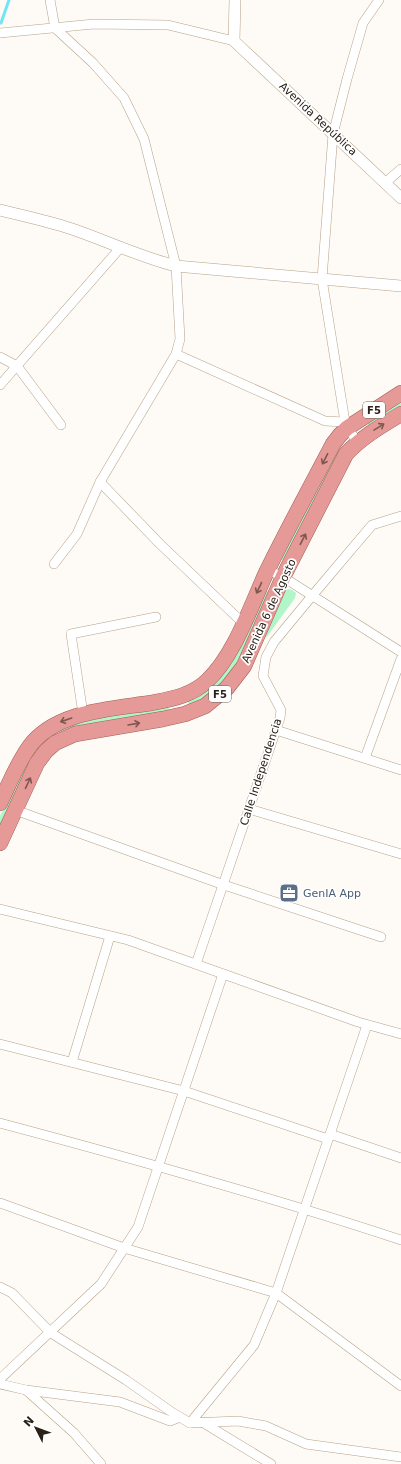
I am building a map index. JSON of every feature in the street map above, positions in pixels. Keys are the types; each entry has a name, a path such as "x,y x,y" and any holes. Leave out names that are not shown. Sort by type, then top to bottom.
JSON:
{"highway":[{"name":"Avenida 6 de Agosto","path":"0,803 20,760 30,745 58,722 83,714 189,694 206,682 218,669 230,652 268,570 333,444 346,425 401,393"},
{"name":"Avenida 6 de Agosto","path":"0,843 37,763 46,751 55,744 75,734 181,715 205,706 226,688 244,666 283,577 346,454 369,434 401,414"},
{"path":"177,697 181,715"},
{"path":"46,731 55,744"}],"street":[{"path":"50,0 55,28 93,63 124,98 144,139 176,266 180,339 176,354 100,482 77,534 54,564"},
{"path":"0,33 94,24 168,25 234,41 235,0"},
{"path":"358,442 346,425 322,279 333,134 363,23 379,0"},
{"name":"Avenida República","path":"234,41 401,198"},
{"path":"385,183 401,169"},
{"path":"0,210 70,228 150,259 176,266 401,286"},
{"path":"0,385 121,247"},
{"path":"176,354 325,421 346,425"},
{"path":"0,357 17,366 61,425"},
{"path":"100,482 160,544 243,623"},
{"name":"Calle Independencia","path":"196,964 280,718 281,710 263,676 266,657 274,642 372,525 401,516"},
{"path":"268,570 283,577 401,652"},
{"path":"83,714 71,634 156,617"},
{"path":"365,758 401,659"},
{"path":"276,730 401,770"},
{"path":"249,809 401,854"},
{"path":"15,810 224,885 381,937"},
{"path":"0,909 128,940 367,1024 401,1034"},
{"path":"72,1062 110,936"},
{"path":"0,1380 101,1284 138,1227 223,974"},
{"path":"190,1423 254,1346 276,1293 367,1024"},
{"path":"0,1044 184,1091 401,1158"},
{"path":"0,1123 305,1208 401,1240"},
{"path":"0,1203 124,1248 276,1293 401,1386"},
{"path":"0,1286 12,1293 51,1333 190,1423 245,1422 266,1426 306,1444 401,1457"},
{"path":"0,1384 26,1390 120,1402 170,1421 180,1417"},
{"path":"26,1390 74,1432 101,1464"},
{"path":"202,1422 271,1464"}],"green space":[{"path":"401,400 401,408 370,428 367,422"},
{"path":"336,448 342,451 285,561 279,558"},
{"path":"288,589 296,593 295,598 266,638 267,628 284,591"},
{"path":"265,590 270,592 238,664 215,691 189,707 188,701"},
{"path":"168,707 170,712 61,734 58,728 77,721"},
{"path":"39,744 44,747 0,829 0,816 24,767"}],"waterway":[{"path":"1,23 9,0"}],"place":[{"name":"GenIA App","path":"289,893"}]}
